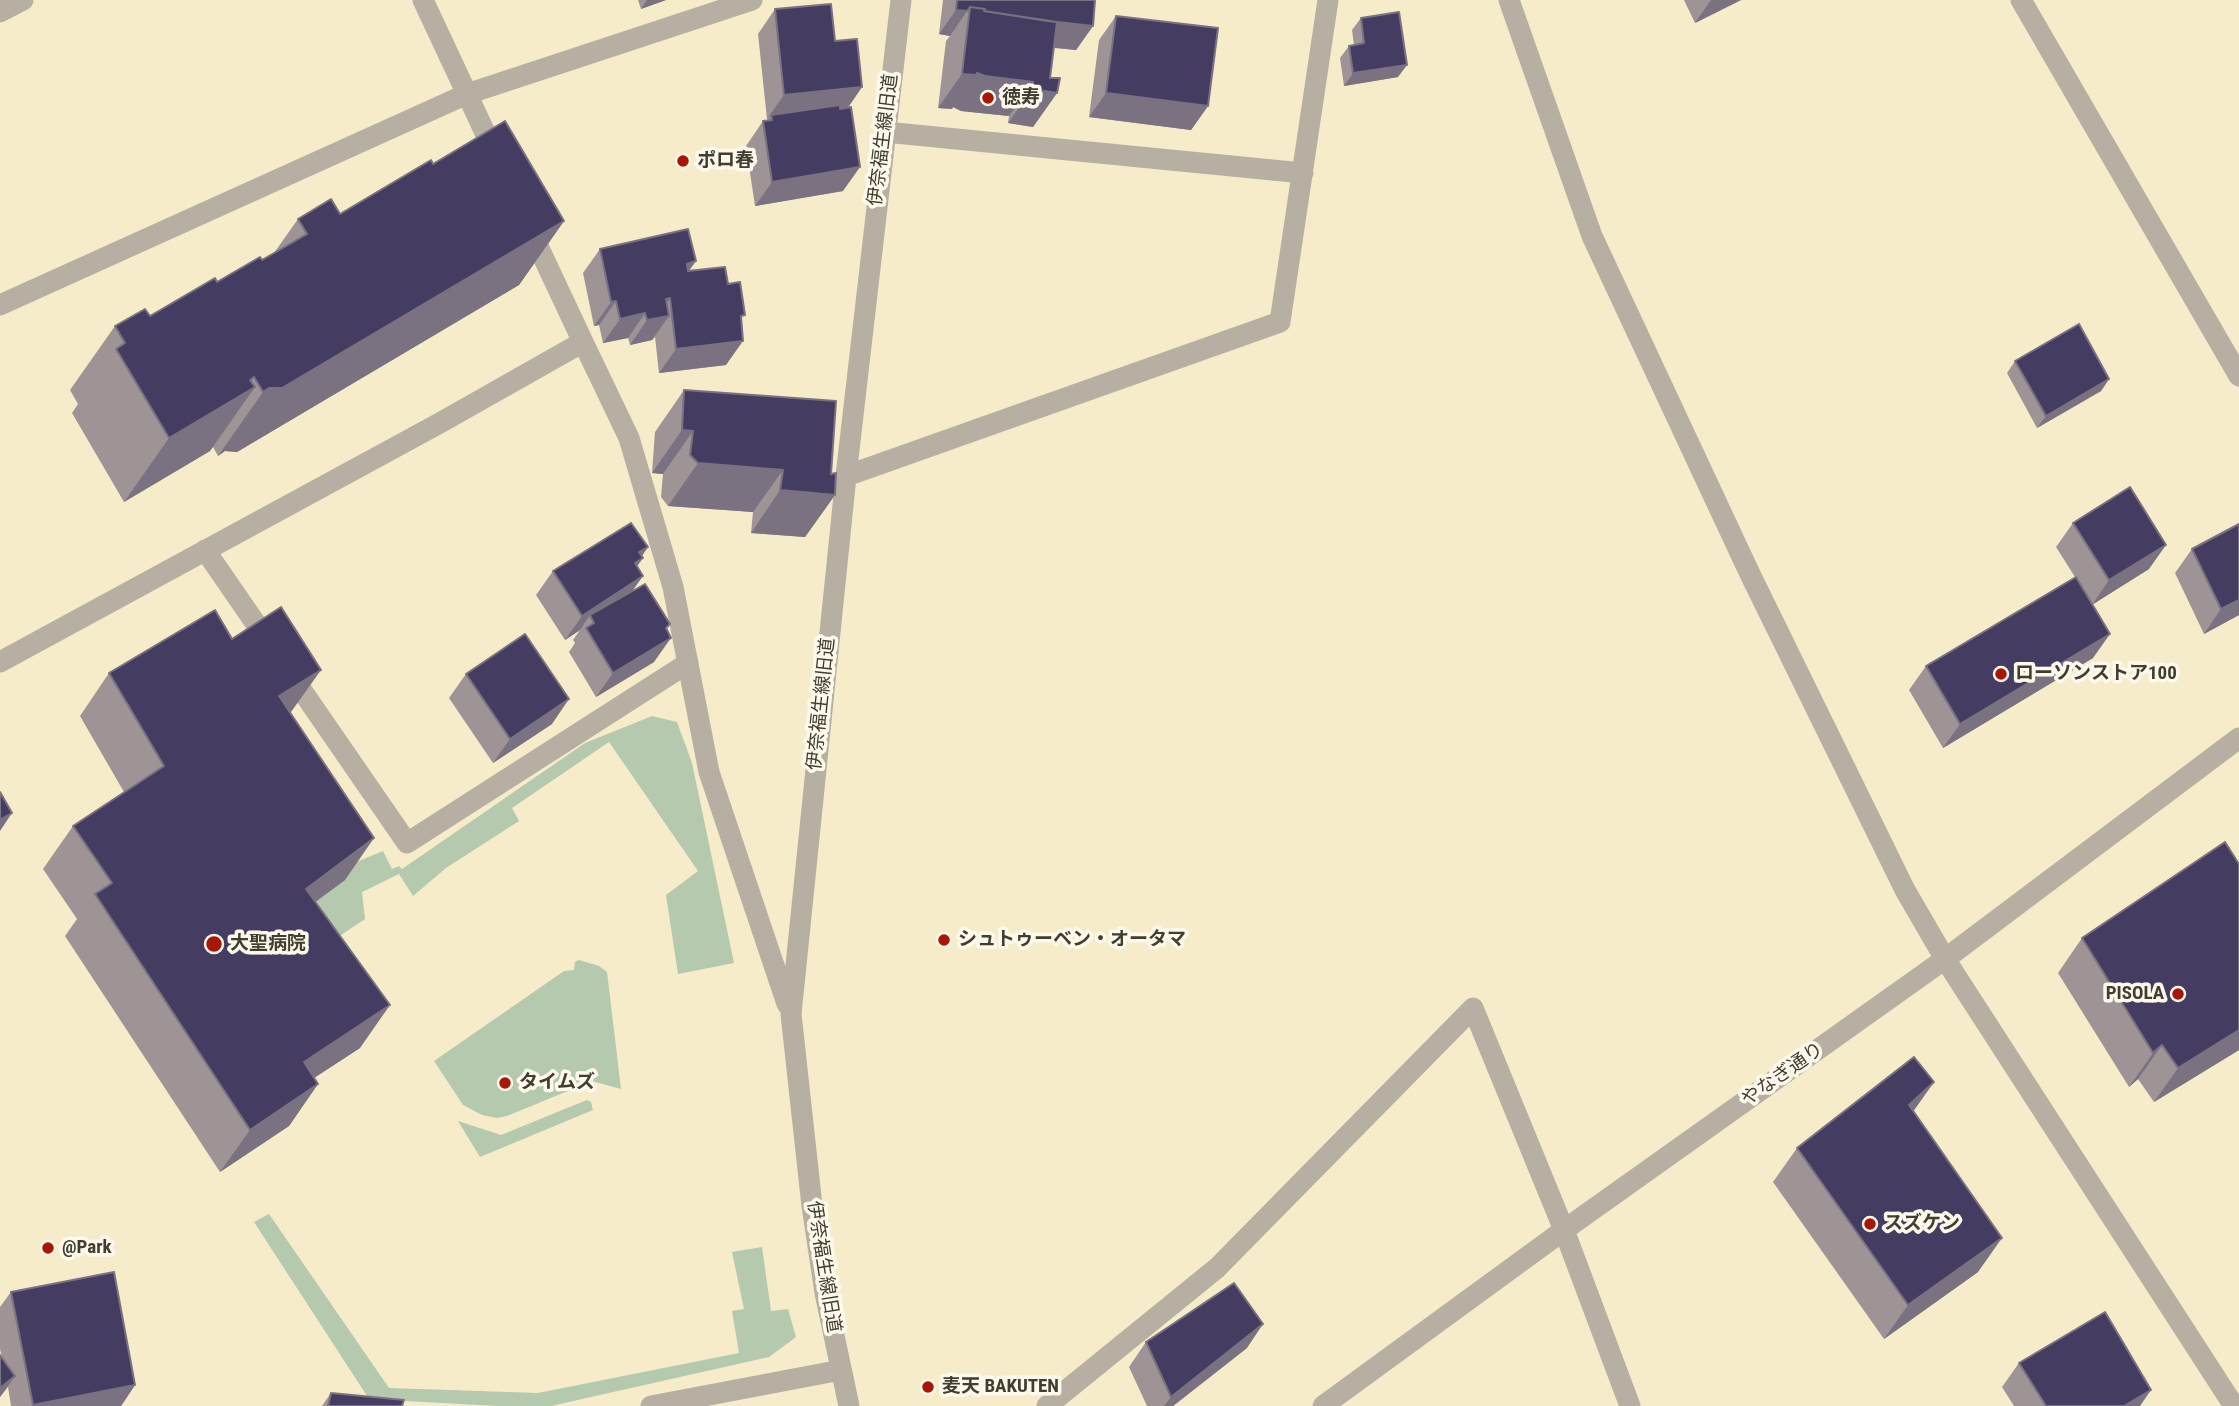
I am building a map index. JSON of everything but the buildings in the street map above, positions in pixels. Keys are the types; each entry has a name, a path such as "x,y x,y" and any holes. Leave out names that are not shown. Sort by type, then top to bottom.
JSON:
{"street":[{"path":"0,12 23,0"},
{"path":"423,0 502,169"},
{"path":"0,305 467,94 752,0"},
{"name":"伊奈福生線旧道","path":"849,1406 825,1293 812,1206 791,1014 846,476 901,0"},
{"path":"846,476 1280,322 1328,0"},
{"path":"1509,0 1592,236 1792,659 1905,890 1945,959 2234,1406"},
{"path":"2021,0 2239,376"},
{"path":"885,132 1303,173"},
{"path":"519,206 629,438 673,587 709,772 791,1014"},
{"path":"0,662 583,342"},
{"path":"205,550 407,843 688,663"},
{"name":"やなぎ通り","path":"1323,1406 1564,1230 1945,959 2239,738"},
{"path":"1046,1406 1217,1268 1473,1008 1564,1230 1630,1406"},
{"path":"651,1406 841,1370"}],"green space":[{"path":"652,716 677,722 692,763 734,963 678,974 666,895 698,871 609,742 512,808 519,821 446,868 413,896 399,874 362,892 365,919 299,963 276,931 344,880 337,870 383,851 392,869 399,866 402,869 585,743"},
{"path":"579,960 599,966 607,972 621,1089 592,1081 497,1118 482,1115 463,1105 434,1061 564,971 574,970 575,962"},
{"path":"587,1100 591,1102 593,1110 480,1157 458,1121 501,1135"},
{"path":"269,1214 389,1388 538,1393 739,1353 732,1311 744,1309 732,1252 762,1247 771,1311 788,1309 796,1337 769,1357 551,1406 369,1399 254,1222"}],"place":[{"name":"徳寿","path":"988,98"},
{"name":"ポロ春","path":"683,161"},
{"name":"ローソンストア100","path":"2001,674"},
{"name":"シュトゥーベン・オータマ","path":"944,940"},
{"name":"大聖病院","path":"214,944"},
{"name":"PISOLA","path":"2178,994"},
{"name":"タイムズ","path":"505,1083"},
{"name":"スズケン","path":"1870,1224"},
{"name":"@Park","path":"48,1248"},
{"name":"麦天 BAKUTEN","path":"928,1387"}]}
